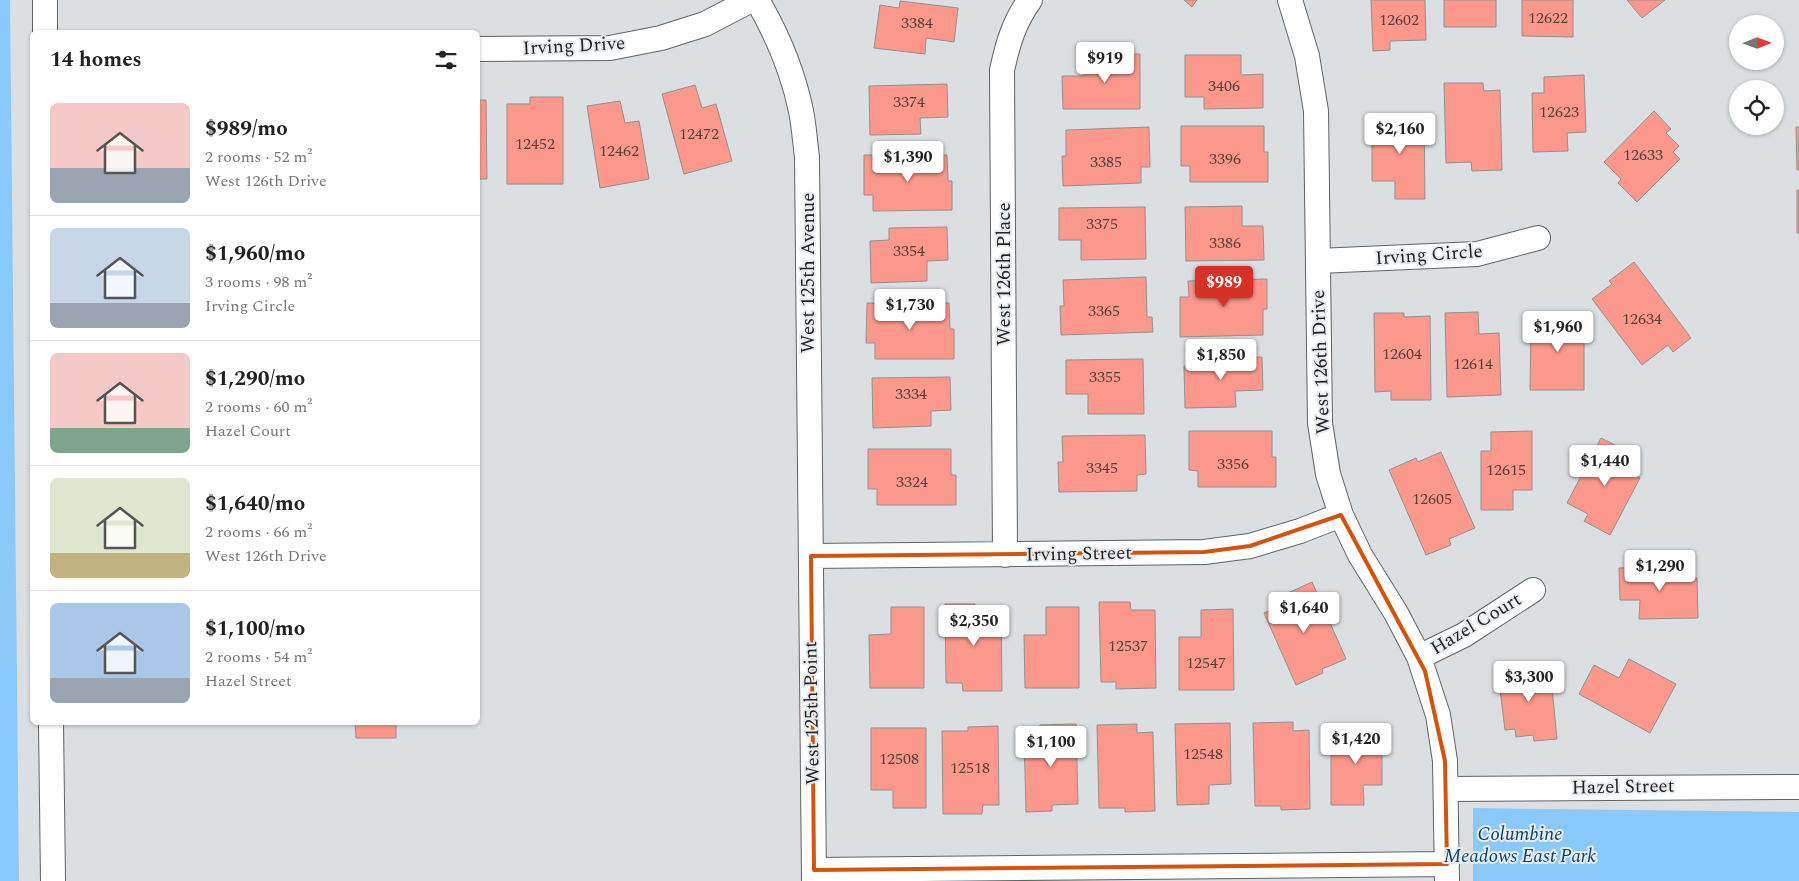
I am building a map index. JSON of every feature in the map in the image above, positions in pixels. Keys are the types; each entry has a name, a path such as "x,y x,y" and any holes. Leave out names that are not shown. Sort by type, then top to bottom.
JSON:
{"street":[{"path":"45,0 45,30"},
{"name":"Irving Drive","path":"480,49 610,48 644,42 705,24 751,0"},
{"name":"West 125th Avenue","path":"757,0 787,61 801,111 807,157 811,556"},
{"name":"West 126th Place","path":"1005,554 1002,70 1009,39 1022,11 1030,0"},
{"name":"West 126th Drive","path":"1290,0 1307,56 1316,111 1320,422 1328,474 1341,515 1360,555 1396,614 1419,657 1438,715 1447,789 1447,873"},
{"name":"Irving Circle","path":"1318,261 1477,254 1538,238"},
{"name":"Irving Street","path":"811,556 1204,552 1250,546 1300,531 1341,515"},
{"name":"West 125th Point","path":"811,556 814,875"},
{"name":"Hazel Court","path":"1419,657 1464,634 1533,590"},
{"path":"51,725 53,881"},
{"name":"Hazel Street","path":"1447,789 1799,787"},
{"path":"814,875 1447,873"}],"highlighted area":[{"path":"1341,515 1425,671 1445,761 1447,864 814,870 811,556 1204,552 1250,546"}],"green space":[{"path":"0,0 10,0 19,881 0,881"},
{"name":"Columbine Meadows East Park","path":"1473,808 1799,812 1799,881 1473,881"}],"building":[{"path":"1184,0 1197,0 1192,7"},
{"path":"1371,0 1425,0 1426,40 1390,41 1390,50 1373,51"},
{"path":"1444,0 1496,0 1496,27 1444,27"},
{"path":"1522,0 1573,0 1573,37 1522,36"},
{"path":"1627,0 1665,0 1642,18"},
{"path":"900,1 958,8 954,42 926,38 925,54 874,48 880,5 899,8"},
{"path":"1140,54 1140,109 1063,109 1062,76 1084,76 1084,55"},
{"path":"1185,55 1241,55 1241,75 1263,74 1263,108 1204,109 1204,97 1185,97"},
{"path":"1584,75 1586,132 1567,133 1568,151 1533,152 1532,93 1544,93 1544,77"},
{"path":"1444,83 1483,83 1484,91 1500,90 1502,170 1472,171 1471,162 1446,163"},
{"path":"947,84 948,117 920,118 921,134 870,135 869,86"},
{"path":"695,85 702,108 716,104 732,161 684,174 662,94"},
{"path":"530,97 563,97 563,184 507,184 507,104 530,104"},
{"path":"480,100 486,100 487,179 480,179"},
{"path":"620,101 625,123 639,121 649,179 600,188 587,106"},
{"path":"1654,111 1671,129 1666,133 1679,146 1673,152 1680,159 1637,202 1618,183 1621,179 1604,162"},
{"path":"1424,117 1425,199 1395,199 1395,181 1372,181 1372,118"},
{"path":"1181,126 1264,126 1264,152 1268,152 1268,182 1190,182 1190,166 1181,166"},
{"path":"1149,127 1150,167 1141,167 1141,183 1063,186 1062,156 1066,156 1066,130"},
{"path":"1796,127 1799,127 1799,170 1797,170"},
{"path":"864,155 947,155 948,181 952,181 952,210 873,211 873,195 864,195"},
{"path":"1797,190 1799,190 1799,233 1797,233"},
{"path":"1242,206 1242,226 1263,226 1264,260 1186,261 1185,207"},
{"path":"1145,207 1146,259 1081,260 1081,240 1059,240 1059,208"},
{"path":"947,227 948,260 927,261 927,281 871,283 870,241 889,240 889,228"},
{"path":"1634,262 1691,338 1673,352 1668,345 1642,365 1592,299 1612,284 1609,281"},
{"path":"1146,277 1147,317 1152,317 1153,332 1061,335 1060,306 1064,306 1063,280"},
{"path":"1267,279 1267,309 1263,309 1263,335 1180,337 1180,297 1189,297 1188,281"},
{"path":"867,303 949,303 950,329 954,329 954,359 875,359 875,343 866,343"},
{"path":"1478,312 1479,334 1499,333 1501,395 1447,397 1445,313"},
{"path":"1552,312 1584,312 1584,390 1530,390 1531,321 1553,321"},
{"path":"1374,313 1404,313 1404,317 1430,316 1431,400 1391,400 1391,391 1375,392"},
{"path":"1262,357 1263,390 1235,391 1236,407 1185,408 1184,366 1203,365 1203,358"},
{"path":"1143,359 1144,414 1088,414 1088,394 1066,394 1066,360"},
{"path":"950,377 951,410 931,411 931,426 873,428 872,378"},
{"path":"1189,431 1272,431 1272,457 1276,457 1276,487 1198,487 1198,471 1189,470"},
{"path":"1532,431 1532,490 1513,490 1513,510 1481,510 1481,451 1491,451 1491,432"},
{"path":"1145,435 1146,474 1137,475 1137,491 1059,492 1058,462 1063,462 1062,436"},
{"path":"1601,438 1625,450 1622,456 1635,463 1630,473 1640,478 1610,535 1584,521 1588,514 1567,503"},
{"path":"868,449 951,449 951,475 956,475 956,505 877,505 877,489 868,489"},
{"path":"1441,452 1475,528 1449,539 1451,545 1426,555 1389,470 1416,458 1418,462"},
{"path":"1678,567 1678,578 1697,578 1698,618 1639,619 1640,600 1620,600 1619,568"},
{"path":"1312,582 1346,659 1322,669 1323,673 1296,685 1264,613 1279,607 1275,599"},
{"path":"1099,602 1130,602 1131,610 1155,610 1156,688 1116,689 1116,682 1101,682"},
{"path":"945,604 975,604 975,608 1001,607 1002,691 963,691 962,683 946,683"},
{"path":"891,607 924,607 924,688 870,688 869,635 891,634"},
{"path":"1046,607 1079,607 1079,688 1025,688 1024,635 1046,635"},
{"path":"1233,609 1234,690 1179,690 1179,637 1201,637 1201,610"},
{"path":"1629,659 1676,684 1650,733 1579,694 1594,665 1619,678"},
{"path":"1550,667 1557,739 1534,741 1533,735 1516,737 1515,729 1505,730 1498,673"},
{"path":"1293,722 1293,731 1309,730 1310,809 1281,810 1281,806 1255,806 1253,723"},
{"path":"1230,723 1231,784 1209,785 1209,804 1177,805 1175,724"},
{"path":"1076,724 1078,804 1052,805 1052,811 1026,812 1024,733 1040,733 1040,725"},
{"path":"1137,724 1137,733 1153,732 1155,811 1125,812 1125,808 1099,808 1097,725"},
{"path":"355,725 396,725 396,738 356,738"},
{"path":"998,726 999,805 983,805 982,814 943,814 942,731 968,731 968,727"},
{"path":"1342,727 1382,727 1382,785 1363,785 1364,805 1331,805 1331,746 1342,746"},
{"path":"871,728 926,728 926,808 893,808 893,790 871,790"}]}
